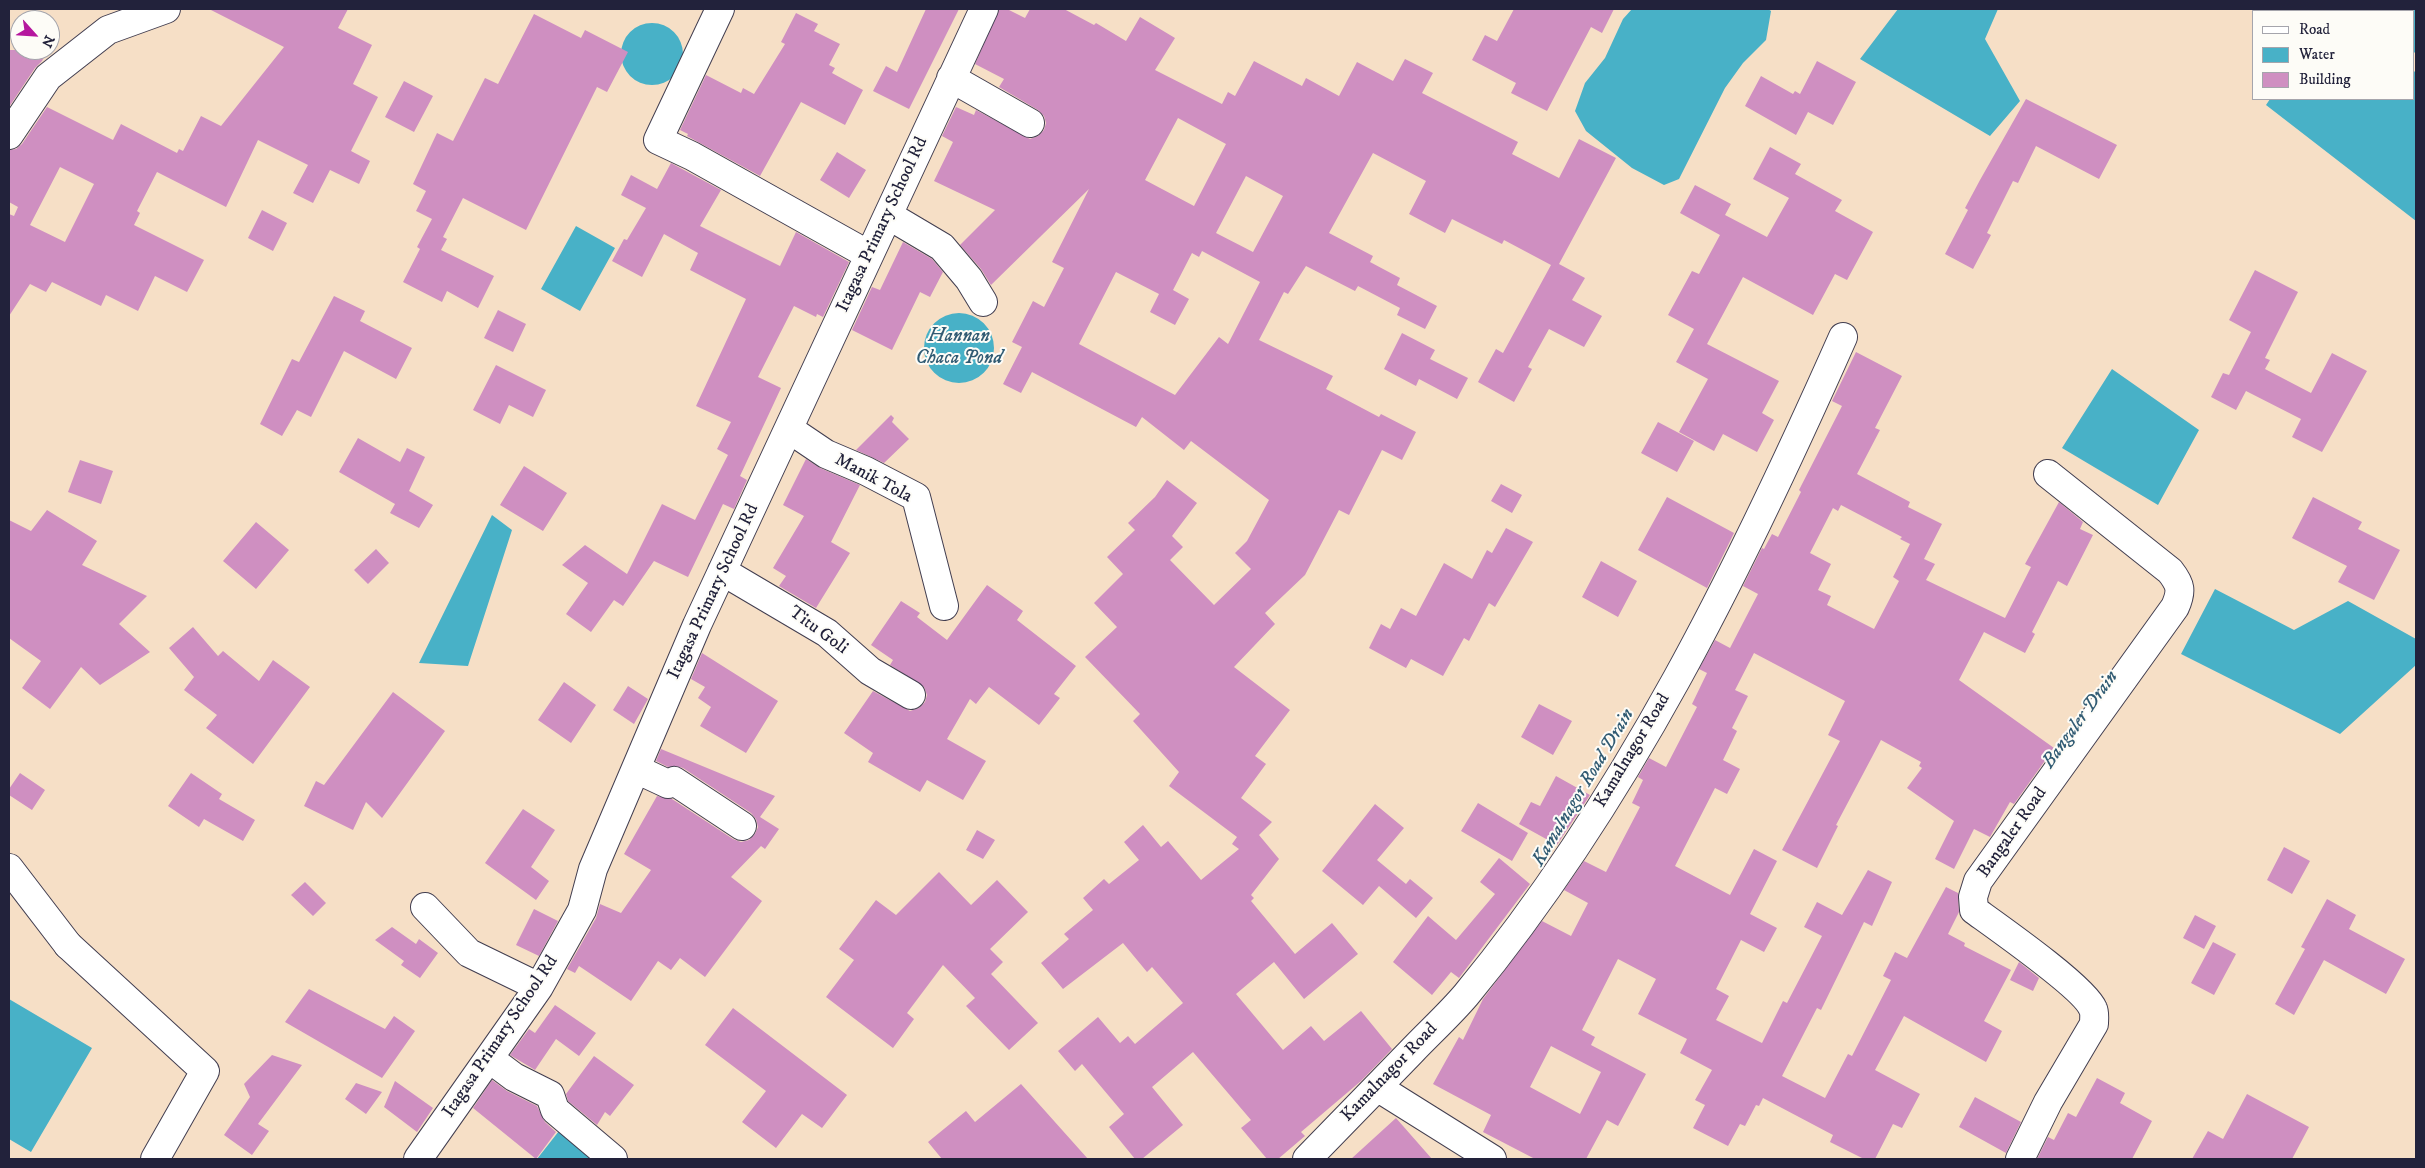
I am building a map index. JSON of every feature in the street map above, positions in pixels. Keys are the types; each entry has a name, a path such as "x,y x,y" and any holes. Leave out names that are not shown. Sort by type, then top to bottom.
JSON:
{"street":[{"path":"9,135 48,77 108,30 166,9"},
{"path":"720,9 658,140 692,156 869,255"},
{"name":"Itagasa Primary School Rd","path":"418,1159 539,988 582,910 593,869 697,625 984,9"},
{"path":"951,78 1030,123"},
{"path":"888,215 942,247 969,279 983,302"},
{"name":"Kamalnagor Road","path":"1307,1159 1465,996 1542,894 1619,778 1710,622 1790,457 1843,337"},
{"name":"Manik Tola","path":"789,429 826,454 866,471 916,497 944,606"},
{"name":"Bangaler Road","path":"2020,1159 2048,1102 2094,1024 2093,1009 2086,998 2036,956 1974,910 1973,897 1978,881 2175,607 2181,592 2180,583 2170,571 2048,474"},
{"name":"Titu Goli","path":"722,571 827,633 870,671 911,695"},
{"path":"636,769 668,784 674,781 742,826"},
{"path":"9,868 68,945 205,1071 155,1159"},
{"path":"425,907 469,953 539,988"},
{"path":"490,1059 514,1077 550,1095 555,1110 613,1159"},
{"path":"1377,1087 1492,1159"}],"water":[{"path":"1632,9 1768,9 1771,11 1766,40 1743,63 1725,88 1679,179 1664,185 1632,168 1586,131 1575,111 1585,83 1605,58 1623,19"},
{"path":"1898,9 1998,9 1985,39 2020,101 1990,136 1860,59"},
{"path":"2364,9 2416,9 2416,54 2415,10"},
{"path":"646,23 658,23 674,32 681,42 683,54 681,66 674,76 658,85 646,85 635,80 626,71 621,60 621,48 626,37 635,28"},
{"path":"2415,72 2416,221 2266,105 2269,100 2415,100"},
{"path":"576,226 615,248 580,311 541,289"},
{"name":"Hannan Chaca Pond","path":"959,313 978,319 988,329 994,348 988,367 978,377 959,383 940,377 930,367 924,348 930,329 940,319"},
{"path":"2112,369 2199,430 2158,505 2062,448"},
{"path":"492,515 512,530 468,666 419,663"},
{"path":"2215,589 2294,630 2348,601 2416,639 2416,665 2340,734 2181,654"},
{"path":"9,999 92,1048 31,1152 9,1139"},
{"path":"559,1131 597,1159 537,1159"}],"building":[{"path":"209,9 348,9 338,28 372,45 353,84 378,97 351,151 370,161 359,184 330,170 313,203 293,193 308,165 258,140 226,207 157,172 137,211 140,213 134,225 204,260 187,292 155,276 138,311 106,295 101,306 52,282 46,292 30,284 9,316 9,214 14,216 18,207 9,202 9,150 16,149 22,144 47,107 113,140 121,124 177,153 179,149 183,151 201,116 221,126 284,47","holes":["60,167 94,184 65,242 30,225"]},
{"path":"926,9 959,9 909,109 873,91 886,66 897,72"},
{"path":"999,9 1007,9 1025,18 1030,9 1064,9 1094,25 1096,23 1126,41 1140,17 1175,38 1155,70 1222,104 1228,92 1235,96 1254,61 1302,86 1306,78 1339,96 1357,62 1393,81 1405,59 1433,73 1422,93 1518,142 1512,154 1559,178 1579,139 1616,158 1559,264 1585,278 1572,300 1602,316 1584,347 1549,329 1528,367 1532,369 1514,402 1478,382 1496,349 1503,353 1551,265 1504,240 1502,244 1452,219 1445,233 1409,214 1426,181 1373,153 1329,233 1373,256 1370,262 1400,278 1397,285 1437,306 1425,329 1397,315 1400,308 1358,286 1355,291 1306,266 1288,294 1284,292 1259,340 1333,376 1326,389 1379,417 1381,414 1416,432 1402,460 1382,450 1349,515 1339,510 1305,575 1265,613 1275,624 1234,667 1290,710 1255,756 1266,764 1241,798 1272,822 1259,835 1279,859 1251,895 1254,898 1251,901 1295,954 1332,923 1358,954 1304,999 1274,962 1236,994 1283,1050 1311,1026 1324,1041 1361,1011 1392,1049 1361,1081 1301,1132 1305,1136 1278,1159 1267,1159 1241,1128 1251,1120 1193,1052 1152,1087 1183,1125 1142,1159 1135,1159 1109,1127 1124,1114 1082,1064 1075,1071 1058,1051 1098,1017 1120,1043 1128,1036 1135,1044 1183,1003 1152,967 1147,972 1123,943 1063,989 1041,963 1069,939 1064,934 1093,910 1083,898 1104,879 1109,884 1139,860 1124,842 1143,825 1161,847 1168,841 1201,880 1239,849 1232,844 1237,837 1169,786 1179,772 1133,721 1140,714 1085,657 1117,627 1094,603 1123,574 1107,557 1135,530 1128,523 1155,497 1167,480 1197,503 1172,536 1183,547 1170,560 1214,605 1251,569 1235,553 1247,541 1269,500 1191,441 1184,450 1142,417 1136,427 1032,372 1021,393 1003,384 1022,347 1012,342 1033,301 1044,307 1064,268 1052,262 1089,189 991,285 981,269 960,245 995,210 934,181 953,142 942,136 956,107 974,115 976,110 1030,139 1038,136 1044,130 1046,123 1044,116 1038,110 999,87 1004,79 975,64","holes":["1178,118 1226,144 1194,206 1145,180","1246,176 1283,196 1253,252 1216,233","1202,251 1260,282 1228,344 1219,337 1175,395 1079,344 1116,272 1159,294 1150,312 1175,325 1189,299 1173,290 1192,253 1199,257"]},
{"path":"1514,9 1614,9 1602,33 1591,27 1547,111 1511,93 1516,83 1472,60 1485,35 1497,41"},
{"path":"796,13 818,24 814,31 840,44 829,65 835,68 832,73 863,90 845,125 801,102 760,176 687,136 688,134 680,130 706,75 741,93 743,88 754,94 785,44 781,42"},
{"path":"534,14 581,38 585,30 628,52 607,92 597,87 526,230 463,198 443,237 447,239 441,250 494,276 478,308 447,291 442,302 403,282 420,249 417,247 432,219 416,211 426,191 413,184 437,133 453,141 485,78 498,84"},
{"path":"9,50 10,60 43,60 35,68 9,107"},
{"path":"1817,61 1856,82 1833,125 1808,112 1796,135 1745,106 1761,76 1793,94 1795,91 1800,94"},
{"path":"404,81 433,96 414,132 385,117"},
{"path":"2026,99 2117,145 2099,179 2036,146 2018,183 2013,181 1987,233 1991,235 1973,269 1945,254 1968,210 1965,208"},
{"path":"1770,147 1801,164 1795,174 1842,200 1835,211 1873,232 1847,280 1835,274 1813,315 1743,277 1707,344 1779,381 1762,413 1774,420 1757,452 1723,434 1714,451 1679,432 1708,379 1676,362 1694,329 1668,315 1692,271 1699,274 1720,235 1680,213 1695,185 1731,204 1725,215 1767,237 1789,198 1753,179"},
{"path":"837,152 866,170 849,198 820,180"},
{"path":"671,163 721,190 700,226 780,266 796,232 849,262 823,317 817,314 816,317 794,306 758,377 781,388 740,476 747,480 734,509 723,504 688,577 654,561 623,606 614,600 591,632 566,614 588,583 562,565 585,545 627,574 662,504 695,520 728,455 717,449 731,422 696,406 746,299 690,270 698,253 664,234 642,277 612,261 624,239 627,240 646,208 621,195 631,175 657,189"},
{"path":"262,210 287,223 273,251 248,238"},
{"path":"903,242 932,259 943,272 930,297 920,292 892,350 852,330 872,287 880,290"},
{"path":"2255,270 2298,292 2265,358 2270,360 2265,369 2311,393 2332,353 2367,371 2322,452 2292,437 2301,419 2246,391 2236,410 2211,397 2223,373 2229,375 2251,332 2229,320"},
{"path":"334,296 365,311 360,321 412,348 396,379 344,351 311,417 297,410 282,436 260,424 292,359 299,362"},
{"path":"498,310 526,324 513,352 484,338"},
{"path":"1402,333 1435,350 1430,359 1468,378 1457,399 1419,379 1416,386 1384,369"},
{"path":"1856,352 1902,376 1875,428 1880,430 1857,474 1910,502 1908,507 1942,524 1924,559 1935,564 1926,580 2005,618 2031,567 2025,564 2059,502 2083,522 2080,529 2093,535 2067,586 2058,581 2032,632 2035,634 2025,653 1984,632 1959,680 2054,748 2014,804 2010,802 1990,837 1974,829 1954,869 1935,859 1954,821 1907,788 1922,768 1919,766 1921,762 1881,740 1836,825 1838,826 1817,868 1782,850 1840,741 1828,735 1845,701 1754,653 1735,690 1748,696 1732,728 1737,731 1723,760 1740,769 1727,794 1715,788 1675,866 1730,895 1754,849 1777,861 1750,914 1777,928 1764,952 1741,940 1716,989 1729,996 1716,1020 1762,1043 1783,1001 1787,1003 1822,936 1804,927 1817,902 1842,915 1868,870 1892,882 1872,926 1864,922 1821,1010 1817,1008 1782,1076 1825,1098 1848,1054 1852,1056 1891,980 1883,976 1895,952 1907,958 1946,887 1958,893 1959,912 1948,934 1965,943 1964,946 2011,970 1984,1021 2002,1031 1986,1062 1904,1016 1875,1070 1920,1094 1902,1128 1893,1124 1875,1159 1864,1159 1830,1142 1833,1135 1763,1098 1759,1106 1756,1105 1745,1126 1740,1124 1728,1146 1693,1128 1705,1105 1695,1100 1712,1070 1680,1053 1687,1039 1638,1014 1656,979 1618,959 1582,1030 1595,1037 1591,1045 1646,1074 1618,1126 1607,1120 1586,1159 1535,1159 1483,1132 1491,1115 1433,1084 1459,1037 1463,1040 1483,999 1542,921 1571,936 1588,903 1564,890 1584,861 1606,872 1640,807 1632,803 1643,780 1638,777 1649,758 1666,767 1697,707 1692,704 1707,673 1699,669 1715,640 1730,648 1758,594 1743,586 1762,548 1764,549 1772,534 1778,537 1801,492 1799,490 1842,406 1832,401","holes":["1841,505 1902,537 1900,539 1910,544 1893,577 1899,581 1874,629 1827,605 1831,596 1818,590 1831,564 1810,553 1833,508 1838,511","1551,1046 1601,1072 1580,1114 1530,1087"]},
{"path":"496,365 546,390 533,417 509,405 500,424 473,410"},
{"path":"891,415 894,418 892,422 909,439 884,463 856,450"},
{"path":"1658,422 1694,441 1677,472 1641,453"},
{"path":"358,438 400,462 407,448 425,457 409,491 433,505 419,528 390,513 395,504 339,472"},
{"path":"806,459 820,468 860,485 831,542 850,553 816,608 779,586 786,576 773,568 804,516 783,505"},
{"path":"80,460 113,471 101,504 68,492"},
{"path":"524,466 567,493 543,531 500,505"},
{"path":"1501,484 1522,495 1512,513 1491,501"},
{"path":"1667,497 1734,533 1707,588 1638,550"},
{"path":"2313,497 2362,522 2358,529 2400,550 2374,600 2338,582 2347,566 2292,538"},
{"path":"47,510 97,541 82,565 147,596 119,624 150,652 100,685 81,667 50,709 22,688 41,661 9,638 9,520 31,531"},
{"path":"256,522 289,550 256,589 223,561"},
{"path":"1506,528 1533,542 1495,607 1489,603 1469,641 1464,638 1443,676 1411,659 1406,668 1369,648 1381,624 1390,629 1401,608 1416,616 1444,563 1472,579 1487,550 1492,553"},
{"path":"376,549 389,563 368,584 354,570"},
{"path":"1601,561 1637,581 1618,617 1582,597"},
{"path":"987,585 1023,611 1017,620 1076,666 1054,694 1060,698 1039,725 989,687 976,704 970,699 947,739 986,761 963,800 927,780 920,792 868,762 873,753 844,733 873,691 910,711 919,708 925,702 927,695 924,687 890,665 893,660 871,645 901,601 920,613 917,617 947,640"},
{"path":"193,627 218,656 223,651 259,681 273,660 310,687 253,764 206,728 217,715 184,690 194,677 169,648"},
{"path":"702,653 778,701 746,753 700,726 711,707 698,698 705,687 691,679"},
{"path":"564,682 596,705 571,743 538,720"},
{"path":"628,686 648,699 634,724 613,710"},
{"path":"393,692 445,731 382,818 366,802 353,830 304,806 316,781 324,785"},
{"path":"1539,704 1572,721 1553,755 1521,737"},
{"path":"661,749 775,796 760,817 779,829 765,849 761,846 731,877 762,901 705,977 680,958 671,970 658,961 631,1001 579,966 575,973 567,969 596,918 600,904 621,913 651,870 624,854 657,796 672,799 733,839 741,842 749,840 755,834 758,827 756,819 751,813 683,768 668,767 656,761"},
{"path":"20,773 45,790 32,810 9,795 9,789"},
{"path":"191,773 222,794 219,799 255,820 243,841 204,819 199,827 168,806"},
{"path":"1556,776 1590,795 1557,845 1519,824 1531,802 1540,806"},
{"path":"1478,803 1528,833 1512,861 1461,831"},
{"path":"1375,804 1404,828 1377,860 1406,884 1410,879 1433,898 1416,918 1379,886 1363,905 1322,871"},
{"path":"523,809 555,830 531,867 549,881 536,900 485,863"},
{"path":"977,830 995,840 983,859 966,850"},
{"path":"2284,847 2310,861 2292,894 2267,880"},
{"path":"1499,858 1530,884 1459,978 1451,972 1432,995 1393,962 1428,916 1456,940 1495,894 1480,882"},
{"path":"939,872 971,905 997,880 1028,912 990,949 1003,962 991,974 1038,1023 1009,1050 966,1006 975,998 943,965 907,1013 914,1019 893,1048 826,997 854,960 839,949 876,900 896,915"},
{"path":"305,882 326,903 313,916 291,895"},
{"path":"2327,899 2356,915 2349,929 2405,959 2386,994 2324,960 2294,1015 2275,1004 2305,949 2301,947"},
{"path":"534,909 558,921 539,956 516,945"},
{"path":"2195,915 2216,926 2204,949 2183,938"},
{"path":"392,927 416,944 419,939 438,953 420,978 401,965 404,961 375,940"},
{"path":"2213,942 2236,954 2214,995 2191,983"},
{"path":"2019,962 2039,978 2033,991 2010,980"},
{"path":"309,989 385,1029 394,1016 415,1031 382,1078 285,1022"},
{"path":"555,1005 596,1033 579,1056 556,1039 535,1070 510,1055 529,1029 535,1033"},
{"path":"733,1008 847,1095 822,1128 802,1114 776,1148 742,1122 766,1091 705,1045"},
{"path":"272,1055 302,1065 258,1124 269,1131 252,1155 224,1135 250,1097 244,1084"},
{"path":"594,1056 634,1085 610,1116 605,1112 597,1125 568,1101 566,1094"},
{"path":"2097,1078 2125,1093 2120,1103 2152,1121 2132,1159 2037,1159 2048,1137 2054,1140 2068,1113 2076,1117"},
{"path":"492,1080 507,1091 537,1106 545,1122 556,1132 536,1159 473,1108"},
{"path":"395,1081 433,1108 417,1132 384,1107"},
{"path":"356,1083 382,1092 366,1114 345,1099"},
{"path":"1021,1084 1088,1159 942,1159 928,1142 966,1111 975,1122"},
{"path":"2247,1094 2309,1127 2292,1159 2192,1159 2208,1131 2223,1139"},
{"path":"1975,1097 2021,1122 2006,1153 1959,1127"},
{"path":"1396,1118 1432,1159 1351,1159"}],"water label":[{"name":"Bangaler Drain","path":"2081,720"},
{"name":"Kamalnagor Road Drain","path":"1584,788"}]}
